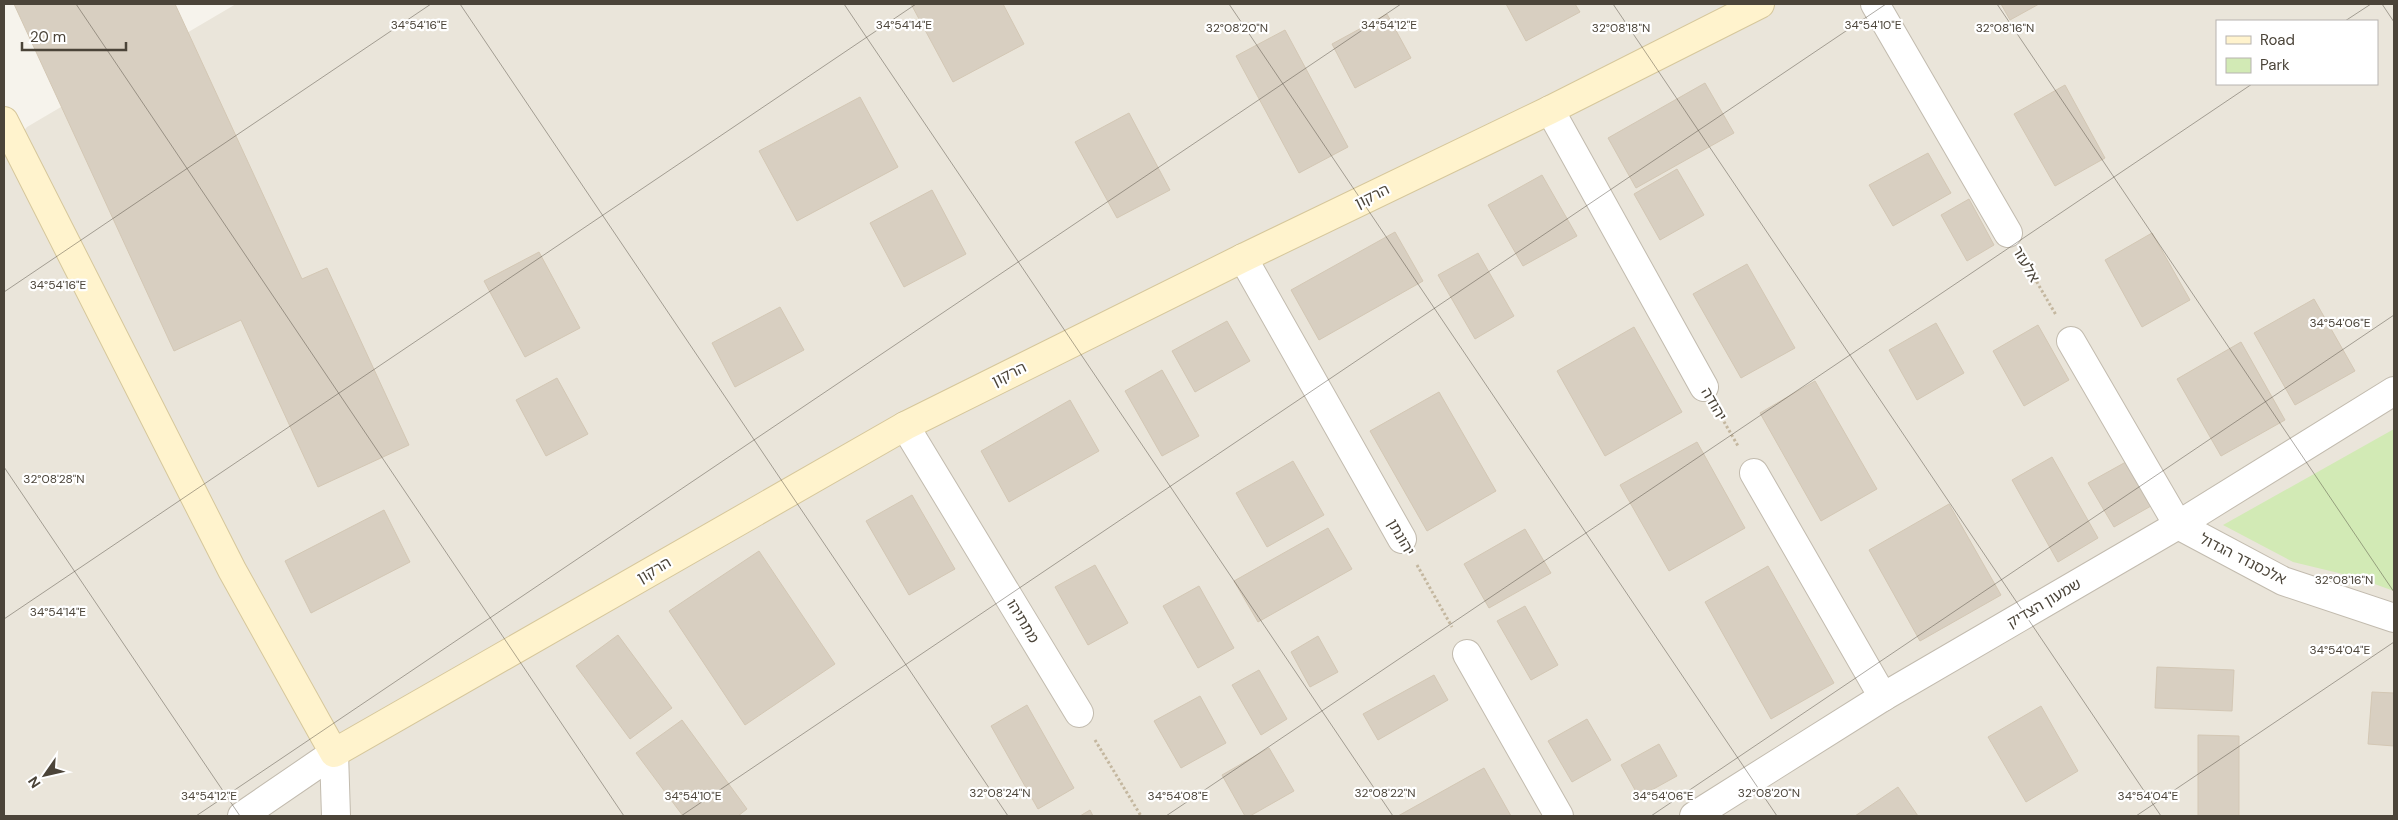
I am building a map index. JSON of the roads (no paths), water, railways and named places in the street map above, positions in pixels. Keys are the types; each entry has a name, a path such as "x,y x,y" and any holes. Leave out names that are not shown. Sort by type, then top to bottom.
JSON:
{"street":[{"name":"הרקון","path":"334,753 905,426 1243,258 1550,110 1760,4"},
{"name":"אלעזר","path":"1875,4 2008,233"},
{"name":"יהודה","path":"1550,110 1704,387"},
{"path":"4,121 232,570 334,753 336,816"},
{"name":"יהונתן","path":"1243,258 1402,539"},
{"path":"2071,341 2178,525"},
{"name":"שמעון הצדיק","path":"1694,816 1883,697 2178,525 2394,391"},
{"name":"מתתיהו","path":"905,426 1079,713"},
{"path":"1754,473 1883,697"},
{"name":"אלכסנדר הגדול","path":"2178,525 2283,581 2394,618"},
{"path":"1467,654 1559,816"},
{"path":"242,816 334,753"}]}
